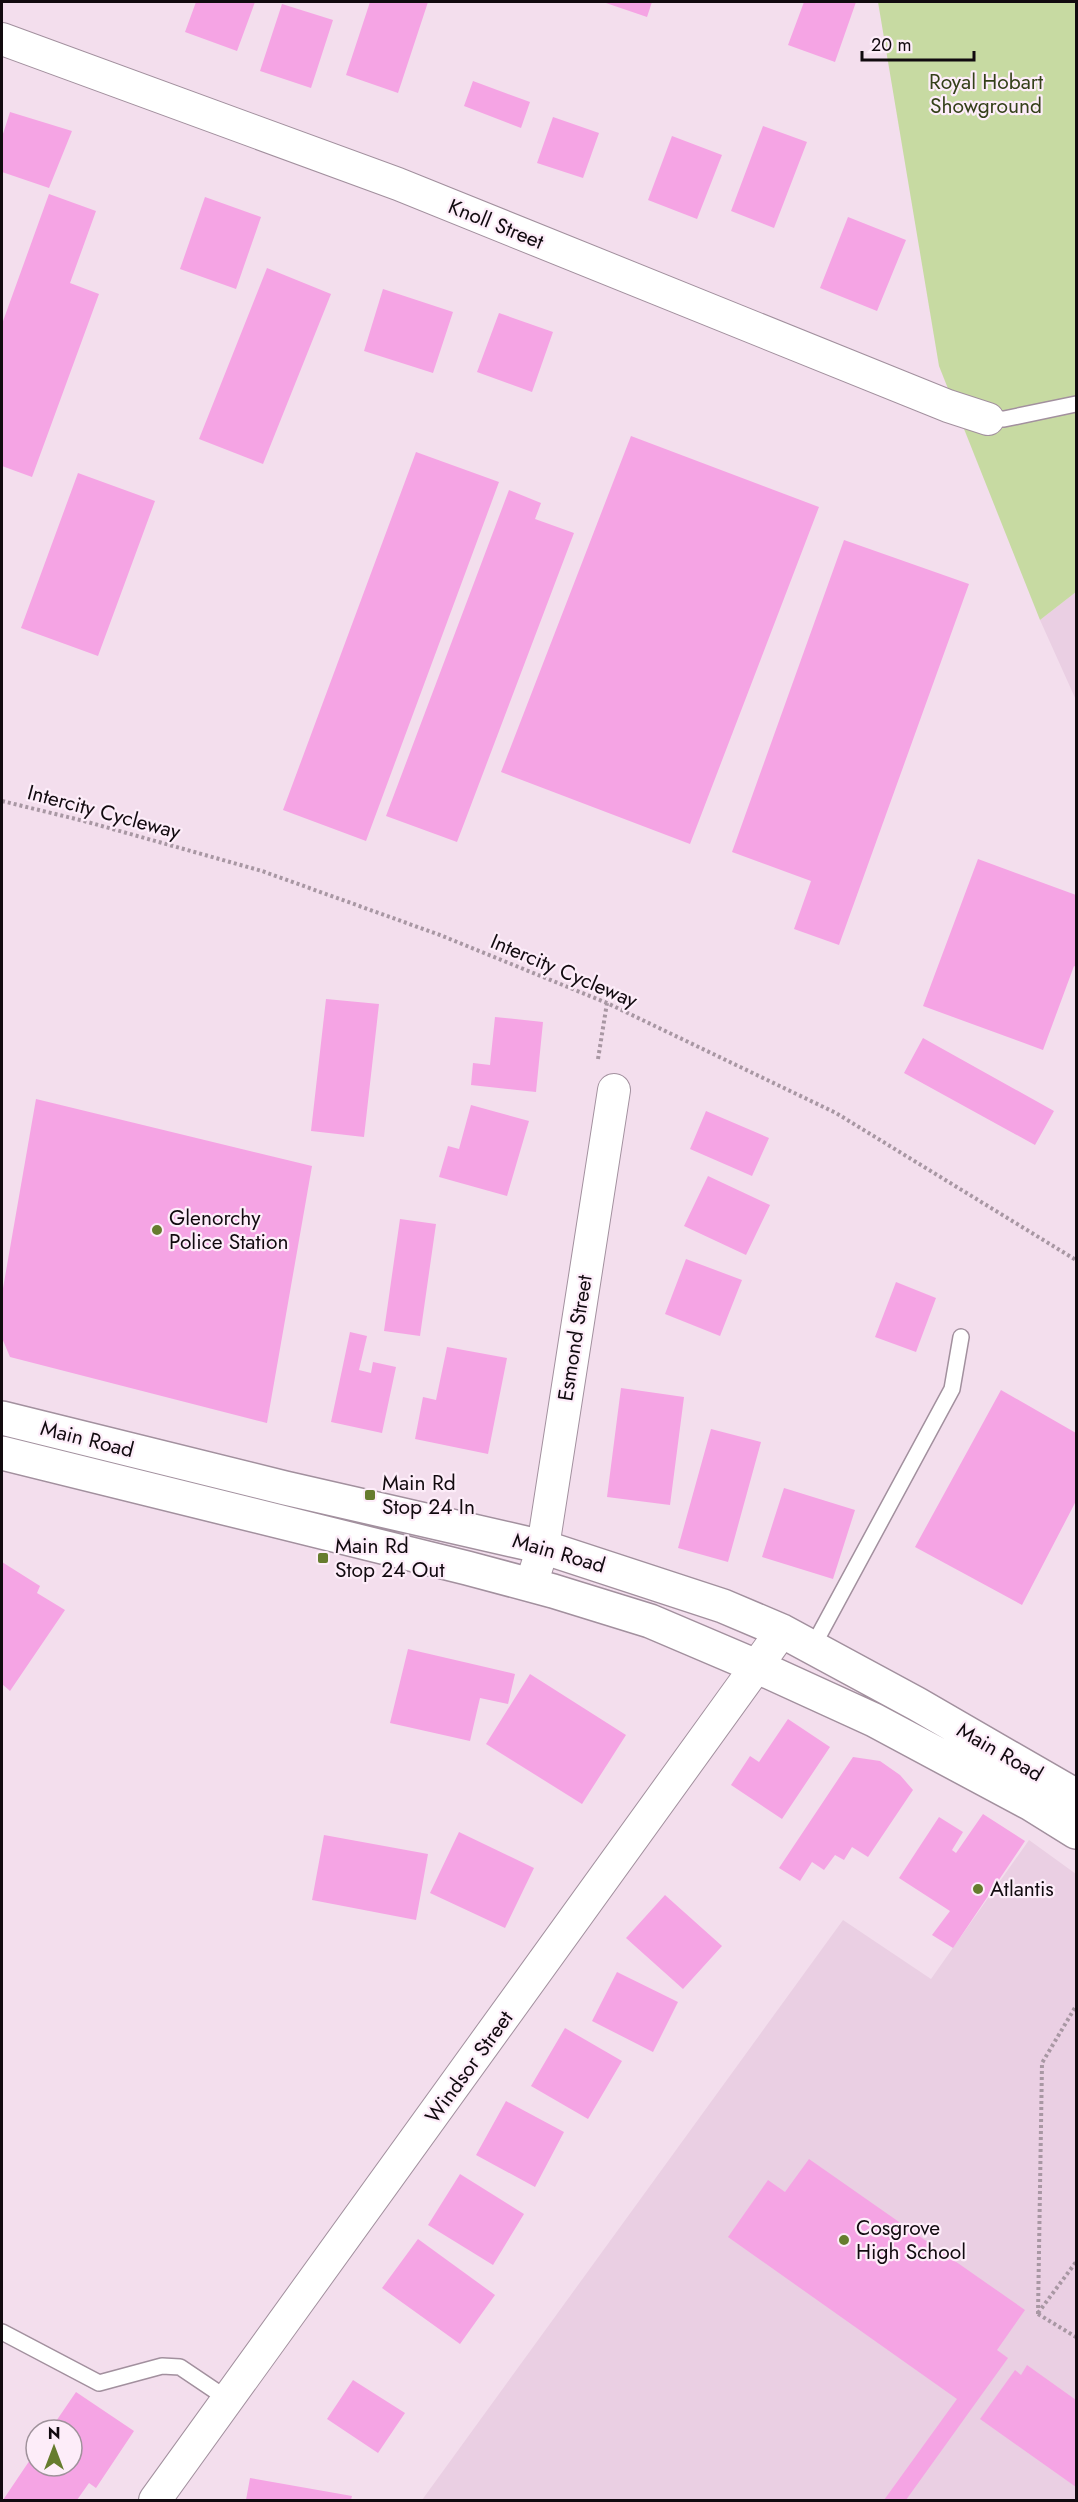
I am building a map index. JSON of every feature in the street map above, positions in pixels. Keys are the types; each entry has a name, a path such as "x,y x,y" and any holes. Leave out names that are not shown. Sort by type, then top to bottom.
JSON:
{"main road":[{"name":"Main Road","path":"2,1418 285,1488 543,1546 723,1606 782,1631 917,1704 1077,1796"},
{"name":"Main Road","path":"2,1453 531,1585 650,1621 874,1720 1031,1804 1077,1832"}],"street":[{"name":"Knoll Street","path":"2,39 398,184 948,406 988,419"},
{"name":"Esmond Street","path":"531,1585 543,1546 614,1090"},
{"name":"Windsor Street","path":"156,2500 782,1631"}],"lane":[{"path":"988,419 1004,419 1077,404"},
{"path":"812,1648 952,1389 961,1337"},
{"path":"2,2332 99,2383 162,2366 180,2367 229,2400"}],"path":[{"name":"Intercity Cycleway","path":"2,801 84,821 262,871 440,935 607,1004 836,1113 1077,1260"},
{"path":"607,1004 597,1057 614,1090"},
{"path":"1038,2314 1042,2063 1077,2006"},
{"path":"1038,2314 1077,2262"},
{"path":"1038,2314 1077,2337"}],"shaded area":[{"path":"1076,592 1076,700 1040,620"},
{"name":"Cosgrove High School","path":"1029,1840 1076,1874 1076,2500 422,2500 843,1920 931,1979"}],"green space":[{"name":"Royal Hobart Showground","path":"878,2 1076,2 1076,592 1040,620 939,366"}],"building":[{"path":"196,2 255,2 237,51 185,32"},
{"path":"370,2 428,2 398,93 346,75"},
{"path":"603,2 652,2 647,17"},
{"path":"804,2 856,2 835,62 788,45"},
{"path":"282,4 333,20 311,88 260,71"},
{"path":"473,81 530,102 521,128 464,106"},
{"path":"10,112 72,131 49,188 2,172 2,137"},
{"path":"553,117 599,133 583,178 537,163"},
{"path":"763,126 807,142 774,228 731,211"},
{"path":"672,136 722,155 697,219 648,200"},
{"path":"49,194 96,211 70,283 99,294 32,477 2,466 2,324"},
{"path":"205,197 261,217 236,289 180,269"},
{"path":"848,217 906,240 877,311 820,288"},
{"path":"267,268 331,294 263,464 199,439"},
{"path":"383,289 453,312 433,373 364,351"},
{"path":"499,313 553,332 532,392 477,372"},
{"path":"631,436 819,507 690,844 501,772"},
{"path":"416,452 499,482 366,841 283,810"},
{"path":"78,473 155,501 98,656 21,628"},
{"path":"509,490 541,503 535,519 574,533 457,842 386,816"},
{"path":"844,540 969,584 839,945 794,929 811,881 732,852"},
{"path":"978,859 1076,895 1076,967 1074,966 1043,1050 923,1006"},
{"path":"326,999 379,1004 364,1137 311,1131"},
{"path":"495,1017 543,1022 536,1092 471,1085 473,1063 490,1065"},
{"path":"923,1038 1054,1111 1035,1145 904,1073"},
{"name":"Glenorchy Police Station","path":"36,1099 312,1166 267,1423 10,1357 2,1338 2,1294"},
{"path":"471,1105 529,1121 507,1196 439,1177 448,1146 459,1149"},
{"path":"706,1111 769,1138 752,1176 690,1149"},
{"path":"708,1176 770,1205 746,1255 684,1226"},
{"path":"400,1219 436,1224 420,1336 384,1331"},
{"path":"686,1259 742,1280 720,1336 665,1314"},
{"path":"896,1282 936,1298 916,1352 875,1337"},
{"path":"350,1332 367,1336 359,1370 371,1373 373,1362 396,1367 382,1433 331,1422"},
{"path":"447,1347 507,1358 488,1454 415,1439 423,1397 436,1400"},
{"path":"621,1388 684,1397 670,1505 607,1497"},
{"path":"1001,1390 1076,1433 1076,1501 1022,1605 915,1547"},
{"path":"711,1429 761,1442 728,1562 678,1548"},
{"path":"784,1488 855,1510 833,1579 762,1557"},
{"path":"2,1562 40,1586 37,1593 65,1610 10,1691 2,1684"},
{"path":"408,1649 515,1674 508,1704 480,1698 470,1741 390,1723"},
{"path":"530,1674 626,1735 582,1804 486,1744"},
{"path":"788,1719 830,1747 782,1819 731,1785 750,1756 759,1762"},
{"path":"853,1757 880,1761 900,1775 913,1790 868,1857 852,1847 844,1860 835,1855 824,1870 812,1862 800,1881 779,1868"},
{"path":"983,1814 1025,1841 953,1948 932,1935 950,1911 899,1878 939,1817 963,1832 952,1850 956,1853"},
{"path":"459,1832 534,1868 505,1928 430,1893"},
{"path":"324,1835 428,1854 416,1920 312,1900"},
{"path":"665,1895 722,1946 683,1989 626,1938"},
{"path":"617,1972 678,2002 653,2052 592,2021"},
{"path":"565,2028 622,2061 588,2119 531,2086"},
{"path":"506,2101 564,2132 535,2187 476,2155"},
{"path":"809,2159 1025,2310 997,2350 1008,2358 906,2500 884,2500 957,2399 728,2237 768,2180 785,2192"},
{"path":"460,2174 524,2214 493,2265 428,2225"},
{"path":"418,2239 495,2295 460,2344 382,2288"},
{"path":"1027,2365 1076,2400 1076,2487 980,2419 1015,2370 1021,2375"},
{"path":"353,2380 405,2413 378,2453 327,2419"},
{"path":"76,2392 134,2431 96,2488 89,2483 77,2500 3,2500 24,2469 24,2478 84,2478 84,2418 58,2418"},
{"path":"250,2478 352,2496 351,2500 246,2500"}],"place":[{"name":"Glenorchy Police Station","path":"157,1230"},
{"name":"Main Rd Stop 24 In","path":"370,1495"},
{"name":"Main Rd Stop 24 Out","path":"323,1558"},
{"name":"Atlantis","path":"978,1889"},
{"name":"Cosgrove High School","path":"844,2240"}]}
